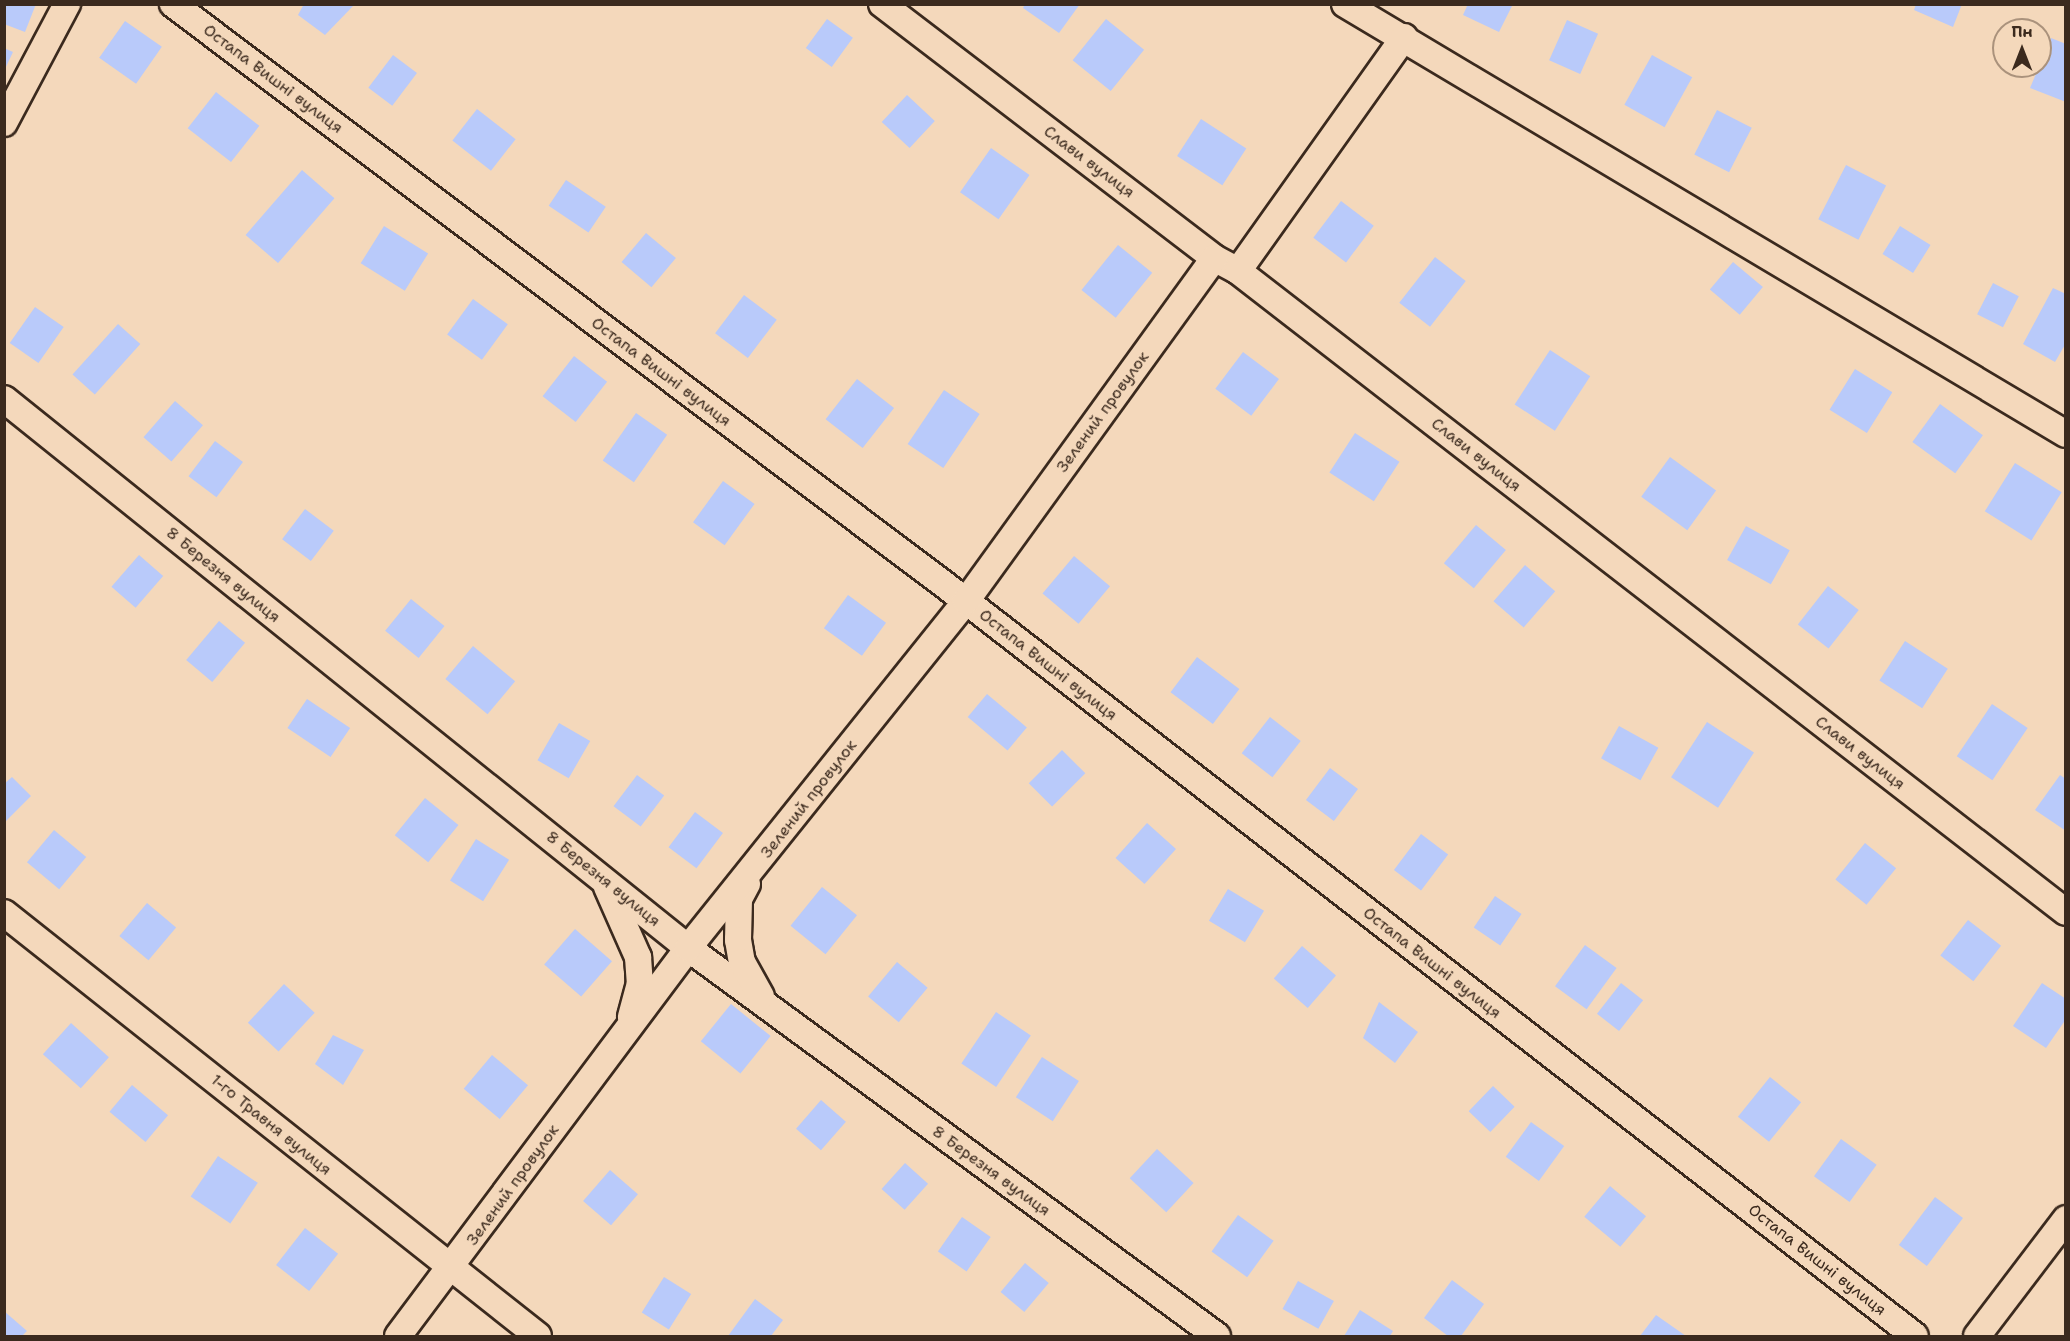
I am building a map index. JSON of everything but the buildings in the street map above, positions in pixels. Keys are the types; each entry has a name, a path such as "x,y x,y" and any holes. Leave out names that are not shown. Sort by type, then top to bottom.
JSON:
{"street":[{"path":"4,123 68,4"},
{"name":"Остапа Вишні вулиця","path":"173,4 966,601 1915,1336"},
{"name":"Слави вулиця","path":"882,4 1214,258 1238,271 2066,912"},
{"path":"1345,4 1404,37 2066,434"},
{"path":"1238,271 1404,37"},
{"name":"Зелений провулок","path":"398,1336 451,1269 688,948 966,601 1214,258"},
{"name":"8 Березня вулиця","path":"4,399 688,948 1217,1336"},
{"path":"756,866 740,899 738,939 750,978 770,1008"},
{"path":"601,877 639,957 640,983 628,1030"},
{"name":"1-го Травня вулиця","path":"4,913 538,1336"},
{"path":"1977,1336 2066,1219"}]}
